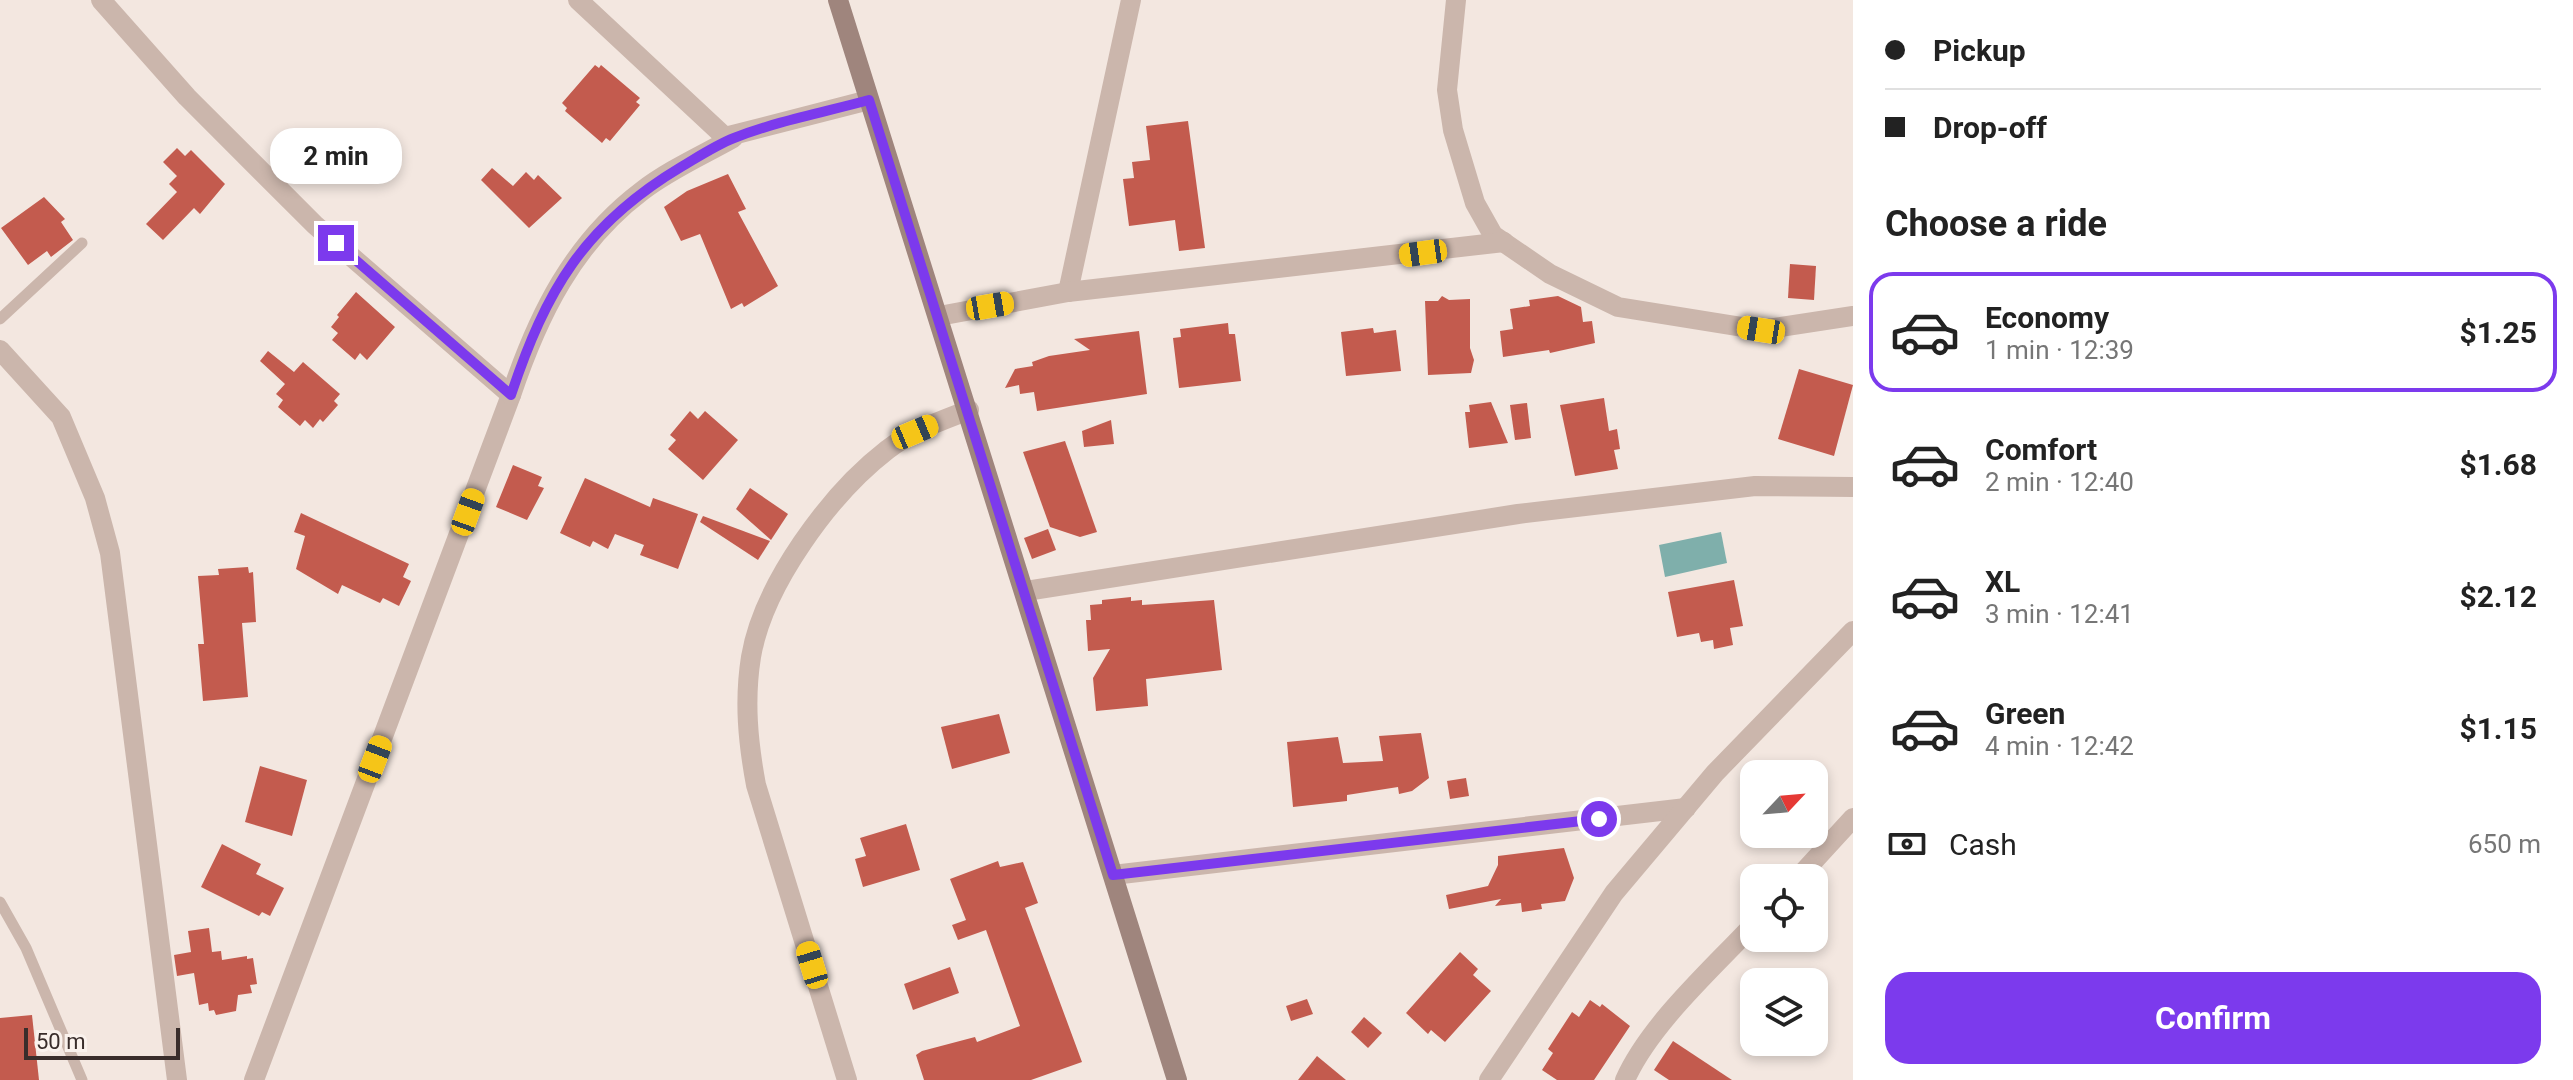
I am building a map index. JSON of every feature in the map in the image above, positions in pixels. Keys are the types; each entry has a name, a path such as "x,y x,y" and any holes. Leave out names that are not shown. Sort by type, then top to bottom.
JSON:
{"street":[{"path":"101,0 187,97 315,225 511,395"},
{"path":"578,0 714,130 733,138"},
{"path":"838,0 1177,1080"},
{"path":"1068,292 1131,0"},
{"path":"1456,0 1447,90 1453,130 1475,203 1493,235 1550,274 1618,307 1761,330 1853,316"},
{"path":"254,1080 511,395 545,309 565,272 597,230 643,189 733,138 869,100"},
{"path":"939,316 1068,292 1504,242"},
{"path":"0,350 61,417 95,498 110,553 177,1080"},
{"path":"847,1080 756,785 747,737 751,654 768,608 794,556 829,506 887,449 915,432 969,410"},
{"path":"1026,591 1518,514 1755,486 1853,487"},
{"path":"1489,1080 1614,893 1686,808 1853,631"},
{"path":"1113,875 1686,808"},
{"path":"1811,864 1853,818"},
{"path":"1625,1080 1672,1013 1740,939"}],"lane":[{"path":"0,319 82,243"},
{"path":"0,902 26,948 82,1080"}],"water":[{"path":"1721,532 1727,563 1665,577 1659,545"}],"building":[{"path":"595,65 599,68 601,65 640,98 636,102 640,105 610,141 606,138 602,143 565,111 567,108 562,103"},
{"path":"1188,121 1205,248 1179,251 1175,220 1129,226 1123,179 1134,178 1132,162 1150,160 1146,126"},
{"path":"177,148 185,156 191,150 225,184 200,214 194,208 163,240 146,224 177,192 169,184 177,176 163,162"},
{"path":"492,168 513,186 526,172 534,180 538,175 562,198 529,228 481,180"},
{"path":"728,174 746,209 738,212 778,286 744,307 742,303 731,309 700,234 681,241 664,207 687,191"},
{"path":"44,197 65,219 61,222 73,240 51,257 47,251 28,265 1,228"},
{"path":"1790,264 1816,266 1814,300 1788,298"},
{"path":"356,292 395,327 367,360 360,353 355,360 332,340 338,333 331,327 339,317 337,315"},
{"path":"1442,296 1449,300 1470,299 1470,348 1474,360 1471,373 1428,375 1425,301 1438,301"},
{"path":"1558,296 1581,307 1583,322 1592,321 1595,343 1550,353 1549,350 1503,357 1500,331 1513,329 1510,309 1530,306 1529,300"},
{"path":"1228,323 1229,334 1235,334 1241,381 1179,388 1173,338 1181,337 1180,329"},
{"path":"1373,328 1374,333 1396,330 1401,371 1346,376 1341,332"},
{"path":"1139,331 1147,394 1037,411 1034,392 1020,394 1019,385 1005,388 1015,369 1033,366 1032,362 1049,356 1090,350 1074,339"},
{"path":"268,351 294,372 303,362 340,394 334,401 338,405 323,422 320,419 313,428 305,420 300,426 278,407 283,400 276,394 285,384 260,361"},
{"path":"1799,369 1853,385 1834,456 1778,439"},
{"path":"1604,398 1609,431 1617,429 1620,449 1614,450 1618,469 1575,476 1560,405"},
{"path":"1491,402 1508,443 1469,448 1465,412 1470,412 1469,405"},
{"path":"1527,403 1531,438 1515,440 1510,405"},
{"path":"690,411 698,419 705,411 738,440 703,480 668,449 676,440 670,435"},
{"path":"1111,420 1114,444 1084,447 1082,431"},
{"path":"1065,441 1097,532 1080,537 1050,527 1023,452"},
{"path":"513,465 542,477 538,486 544,488 527,520 496,507"},
{"path":"585,478 650,507 653,498 698,514 678,569 640,555 644,545 615,534 608,549 593,541 590,547 560,533"},
{"path":"750,488 788,514 771,540 736,509"},
{"path":"301,513 409,564 403,577 411,581 399,606 383,598 380,603 342,585 338,594 296,569 305,536 294,532"},
{"path":"703,516 770,541 758,560 700,522"},
{"path":"1048,529 1056,550 1032,559 1024,538"},
{"path":"248,567 249,573 253,572 256,622 242,623 248,697 203,701 198,644 204,644 198,576 219,575 218,569"},
{"path":"1734,580 1743,626 1730,628 1733,645 1714,649 1713,640 1701,642 1699,633 1677,637 1668,592"},
{"path":"1131,597 1131,601 1142,600 1142,605 1214,600 1222,670 1146,679 1148,706 1096,711 1093,678 1110,649 1088,651 1086,620 1091,620 1090,605 1102,604 1102,600"},
{"path":"999,714 1010,753 952,769 941,727"},
{"path":"1421,733 1429,778 1412,791 1399,794 1398,787 1347,795 1347,801 1293,807 1287,742 1338,737 1343,763 1383,761 1379,736"},
{"path":"260,766 307,780 292,836 245,822"},
{"path":"1466,778 1469,796 1450,799 1447,781"},
{"path":"906,824 920,870 863,887 855,859 866,856 860,838"},
{"path":"222,844 261,864 256,874 284,888 270,916 262,912 259,916 201,887"},
{"path":"1564,848 1574,878 1565,901 1541,904 1542,909 1522,912 1521,903 1495,906 1501,899 1449,909 1446,895 1488,886 1498,865 1498,856"},
{"path":"998,861 1000,867 1023,862 1038,903 1025,908 1082,1062 1031,1080 924,1080 916,1055 922,1051 975,1037 977,1042 1020,1026 986,930 958,940 952,925 966,920 950,879"},
{"path":"209,928 212,952 221,951 222,960 253,958 257,984 250,985 252,993 238,995 236,1011 216,1015 214,1010 209,1011 208,1003 199,1005 194,973 177,976 174,955 191,952 188,931"},
{"path":"1460,952 1478,969 1473,975 1491,991 1445,1042 1431,1030 1428,1034 1406,1013"},
{"path":"950,967 959,993 913,1010 904,984"},
{"path":"1307,999 1313,1014 1291,1021 1286,1006"},
{"path":"1590,1000 1600,1007 1602,1004 1630,1026 1594,1080 1557,1080 1542,1070 1553,1053 1548,1049 1572,1012 1579,1017"},
{"path":"32,1015 39,1080 0,1080 0,1018"},
{"path":"1364,1017 1382,1033 1368,1048 1351,1032"},
{"path":"1673,1041 1732,1080 1669,1080 1654,1070"},
{"path":"1317,1056 1346,1080 1298,1080"}],"route":[{"path":"336,243 511,395 539,321 565,272 597,230 643,189 733,138 869,100 1113,875 1599,819"}]}
